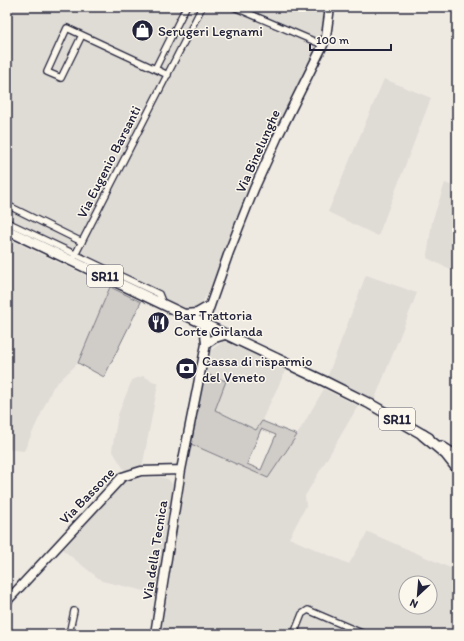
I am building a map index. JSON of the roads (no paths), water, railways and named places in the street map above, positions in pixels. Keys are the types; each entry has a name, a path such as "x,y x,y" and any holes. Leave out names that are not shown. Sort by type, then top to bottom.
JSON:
{"highway":[{"path":"423,434 446,454 457,468"}],"main road":[{"name":"SR11","path":"7,230 74,258 147,292 163,304 228,334 370,404 423,434 457,456"}],"street":[{"path":"155,69 186,7"},
{"name":"Via Eugenio Barsanti","path":"74,258 202,7"},
{"path":"234,7 323,46"},
{"name":"Via Binelunghe","path":"204,323 209,306 254,189 323,46 326,37 330,7"},
{"path":"82,35 61,78 47,72 67,28 168,75"},
{"path":"7,205 82,242"},
{"path":"7,222 74,258"},
{"path":"184,314 197,312 209,306"},
{"path":"181,470 206,344 204,323"},
{"path":"206,344 215,338 228,334"},
{"name":"Via Bassone","path":"7,601 122,477 141,471 181,470"},
{"name":"Via della Tecnica","path":"155,634 181,470"},
{"path":"294,634 302,614 308,610 364,634"},
{"path":"69,634 74,611"}],"place":[{"name":"Serugeri Legnami","path":"142,31"},
{"name":"Bar Trattoria Corte Girlanda","path":"159,323"},
{"name":"Cassa di risparmio del Veneto","path":"186,369"}]}
